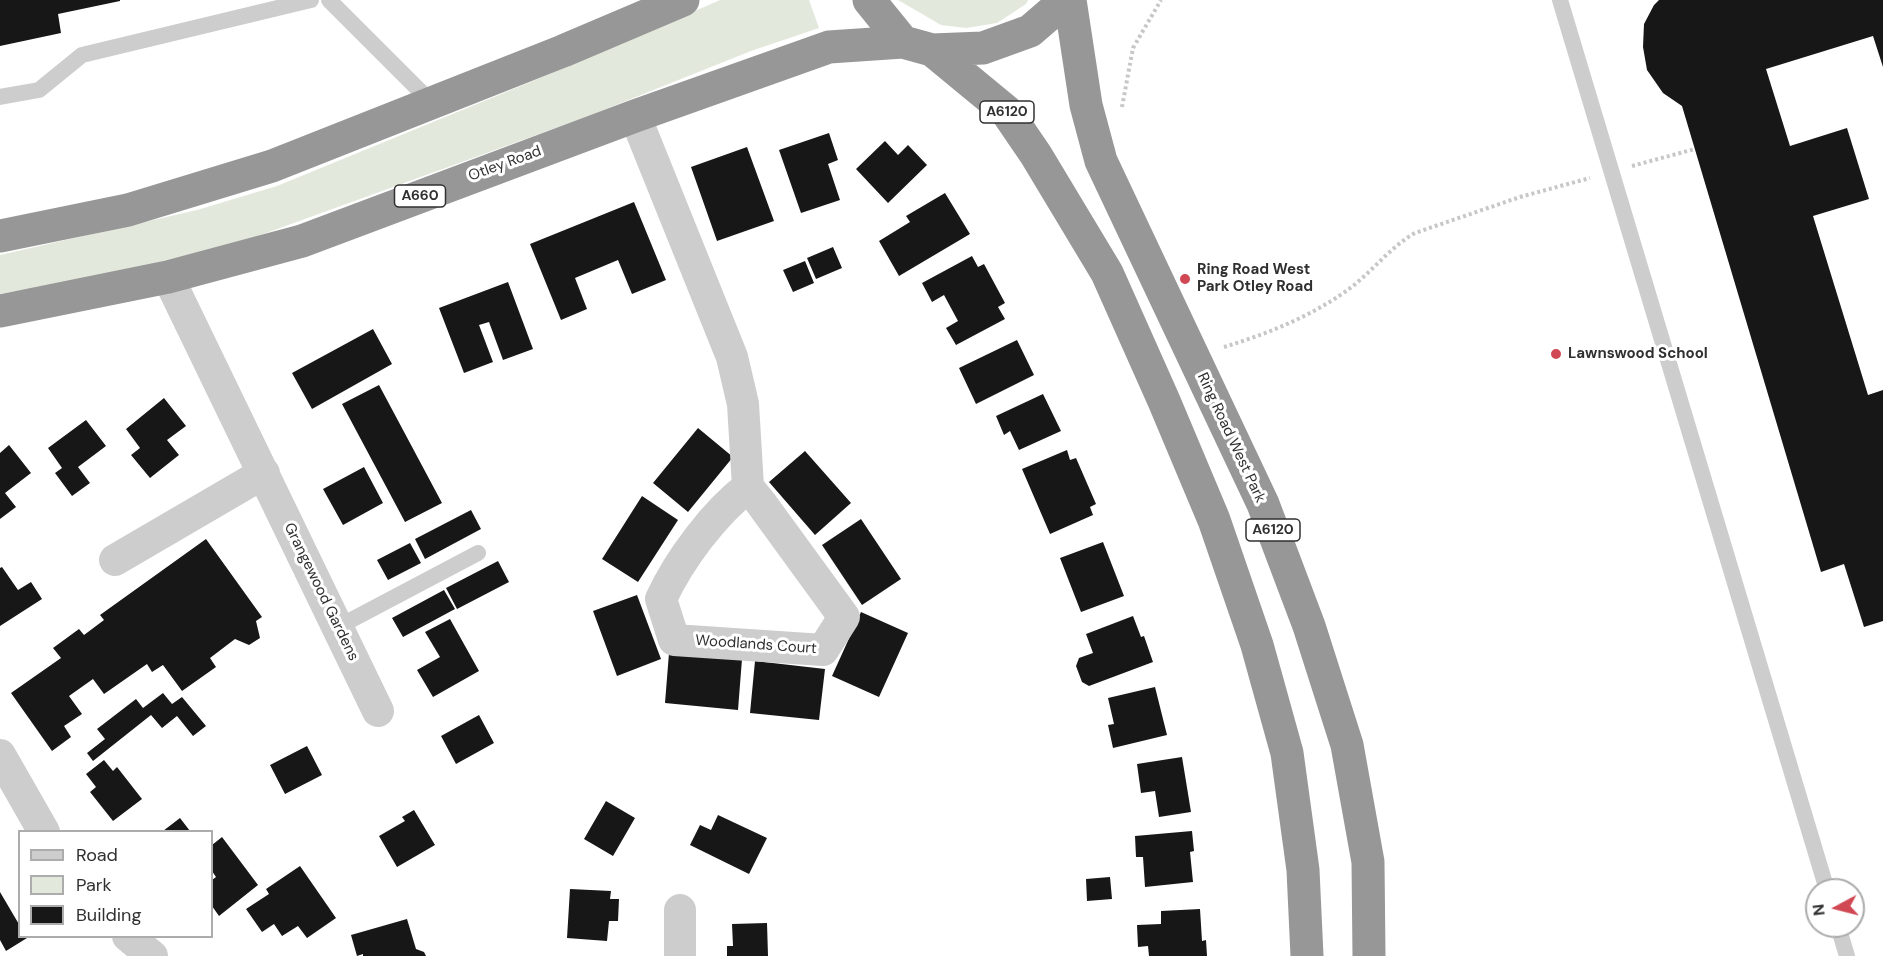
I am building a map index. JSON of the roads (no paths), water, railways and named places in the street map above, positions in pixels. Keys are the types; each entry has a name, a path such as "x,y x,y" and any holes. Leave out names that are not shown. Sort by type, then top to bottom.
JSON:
{"highway":[{"path":"0,236 128,210 272,166 563,51 683,0"},
{"name":"A6120","path":"869,0 917,46 1006,111 1036,154 1107,273 1215,520 1257,645 1287,753 1303,870 1307,956"},
{"name":"A6120","path":"917,46 983,48 1030,31 1068,0"},
{"name":"Ring Road West Park","path":"1068,0 1086,105 1101,161 1263,504 1309,626 1347,746 1368,862 1369,956"},
{"name":"Otley Road","path":"0,311 168,277 302,241 829,46 917,46"}],"street":[{"path":"635,116 732,357 743,404 748,487"},
{"name":"Grangewood Gardens","path":"168,277 378,711"},
{"path":"116,560 264,473"},
{"name":"Woodlands Court","path":"748,487 844,616 823,650 674,640 661,599 672,574 728,502 748,487"},
{"path":"0,755 43,830"},
{"path":"680,910 680,956"},
{"path":"130,938 152,956"}],"lane":[{"path":"0,97 39,90 82,55 311,0"},
{"path":"329,0 431,102"},
{"path":"1560,0 1823,878"},
{"path":"338,627 478,554"},
{"path":"1842,938 1847,956"}],"place":[{"name":"Ring Road West Park Otley Road","path":"1185,279"},
{"name":"Lawnswood School","path":"1556,354"}]}
